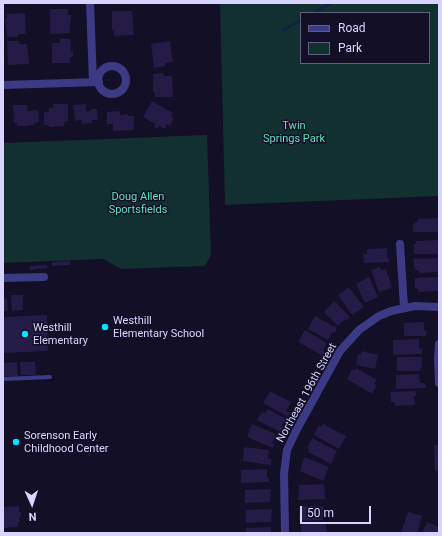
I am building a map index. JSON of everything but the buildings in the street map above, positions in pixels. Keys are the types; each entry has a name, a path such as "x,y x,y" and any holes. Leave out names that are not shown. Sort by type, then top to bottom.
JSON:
{"street":[{"path":"3,85 96,82 90,3"},
{"path":"400,244 404,307"},
{"path":"3,278 44,277"},
{"name":"Northeast 196th Street","path":"285,533 284,474 287,450 340,351 359,330 379,316 404,307 439,307"},
{"path":"439,344 439,383"}],"lane":[{"path":"3,379 50,377"}],"green space":[{"name":"Twin Springs Park","path":"220,3 439,3 439,196 225,205"},
{"name":"Doug Allen Sportsfields","path":"207,135 211,255 205,266 121,269 103,259 3,263 3,143"}],"waterway":[{"path":"316,12 331,3"},
{"path":"283,30 300,21"}],"place":[{"name":"Westhill Elementary School","path":"105,327"},
{"name":"Westhill Elementary","path":"25,334"},
{"name":"Sorenson Early Childhood Center","path":"16,442"}]}
